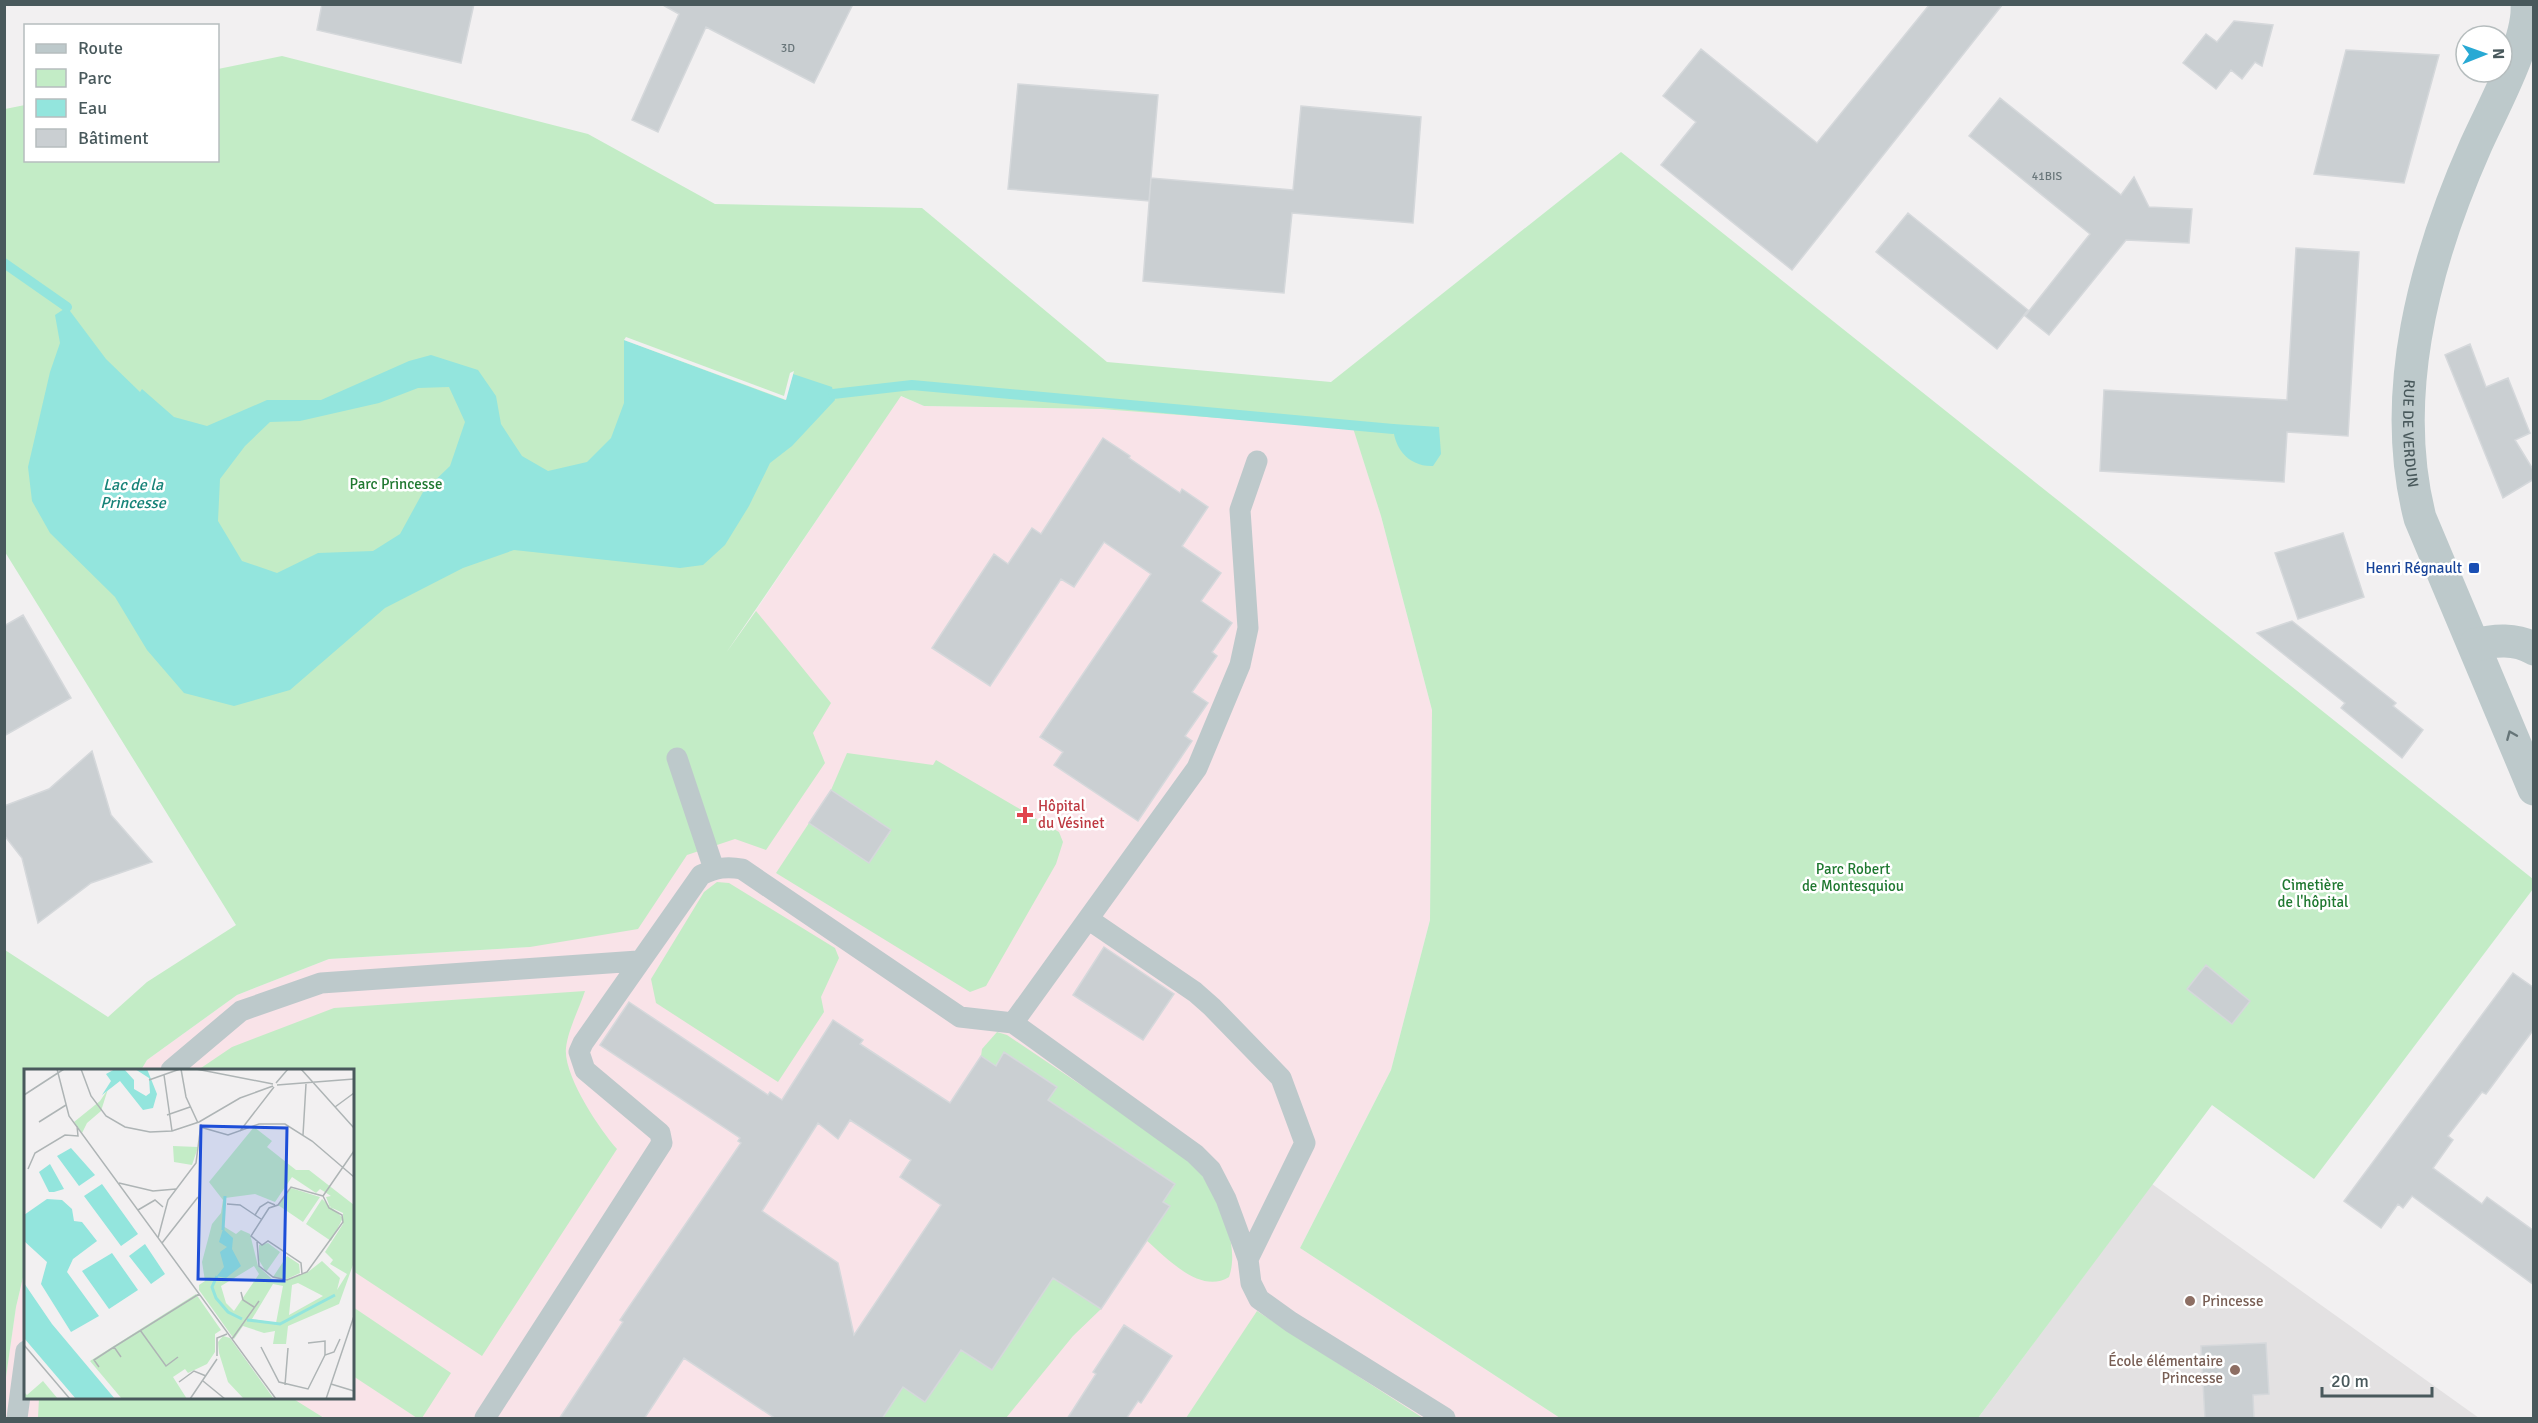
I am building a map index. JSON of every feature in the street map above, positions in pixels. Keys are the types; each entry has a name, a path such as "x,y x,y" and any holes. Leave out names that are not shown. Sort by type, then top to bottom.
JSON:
{"street":[{"name":"RUE DE VERDUN","path":"2527,4 2526,30 2469,160 2432,265 2415,339 2407,418 2412,487 2420,518 2534,789"},
{"path":"2475,645 2487,642 2516,642 2534,649"}],"lane":[{"path":"1013,1023 1197,768 1240,665 1248,628 1240,510 1257,461"},
{"path":"677,758 714,869"},
{"path":"485,1419 662,1143 660,1133 585,1070 579,1052 638,961 701,875 714,869 728,867 742,869 960,1017 1013,1023 1195,1154 1211,1170 1226,1199 1248,1259 1251,1283 1259,1299 1291,1322 1445,1419"},
{"path":"1088,919 1195,992 1281,1078 1305,1143 1248,1259"},
{"path":"173,1069 241,1011 321,983 638,961"},
{"path":"17,1419 24,1367"}],"shaded area":[{"name":"Hôpital du Vésinet","path":"900,396 924,406 1101,409 1353,427 1381,516 1432,710 1430,920 1391,1070 1300,1248 1560,1418 5,1418 5,1384 16,1307 24,1273 24,1399 354,1399 354,1069 142,1069 147,1060 237,995 329,959 530,947"},
{"name":"Princesse","path":"2152,1184 2479,1418 1978,1418"}],"green space":[{"path":"282,56 588,134 715,204 922,208 1107,362 1331,382 1621,152 2533,879 2533,889 2314,1179 2212,1105 1978,1418 1560,1418 1300,1248 1391,1070 1430,920 1432,710 1381,516 1353,428 1101,409 924,406 901,396 726,653 756,611 831,703 813,733 825,763 766,850 735,839 687,855 638,929 530,947 329,959 237,995 147,1060 142,1069 24,1069 24,1273 16,1307 5,1384 5,950 108,1017 147,982 236,925 5,552 5,109 24,105 24,162 219,162 219,69"},
{"path":"847,753 933,765 936,760 1059,832 1063,842 1056,864 986,986 970,992 776,873 809,823 869,863 891,831 831,790"},
{"path":"717,882 729,883 835,948 839,958 821,997 824,1012 778,1082 656,1003 651,979 704,892"},
{"path":"585,991 569,1034 566,1048 567,1059 570,1072 584,1102 617,1149 482,1356 354,1272 354,1069 199,1069 232,1047 334,1008"},
{"path":"997,1032 1007,1035 1192,1160 1216,1200 1229,1232 1232,1263 1229,1277 1218,1281 1196,1278 1184,1272 1146,1240 1169,1206 1163,1202 1175,1184 1048,1100 1057,1087 1005,1053 995,1066 981,1056 982,1049"},
{"path":"1053,1278 1101,1309 1073,1336 1006,1418 882,1418 903,1387 925,1402 961,1350 992,1370"},
{"path":"354,1308 451,1373 422,1418 417,1418 354,1377"},
{"path":"1257,1311 1423,1418 1186,1418"},
{"path":"39,1399 294,1399 324,1418 38,1418"}],"water":[{"name":"Lac de la Princesse","path":"67,307 106,359 140,392 142,389 174,417 207,426 267,400 321,400 409,361 431,355 478,370 496,396 501,424 522,456 548,471 587,462 611,438 624,403 624,340 785,400 793,374 832,387 835,400 792,446 770,463 749,506 725,545 703,565 680,568 514,550 463,568 385,608 290,690 234,706 184,693 147,650 115,597 50,533 32,501 28,467 50,372 60,343 55,315","holes":["449,387 465,422 450,466 423,492 400,534 373,551 318,553 277,573 242,561 218,521 220,479 245,446 270,422 300,421 379,403 418,388"]},
{"path":"1393,424 1439,427 1441,454 1433,466 1416,463 1404,454 1396,440"}],"pier":[{"path":"626,337 784,396 790,373 794,371 786,400 624,340"}],"building":[{"path":"322,4 474,4 461,63 317,30"},
{"path":"661,4 853,4 814,83 706,27 658,132 632,120 679,14"},
{"path":"1930,4 2003,4 1792,270 1661,165 1696,122 1663,96 1701,49 1817,143"},
{"path":"2234,21 2273,25 2262,66 2255,62 2242,79 2231,70 2216,89 2183,63 2206,34 2217,42"},
{"path":"2346,50 2439,55 2404,183 2314,174"},
{"path":"1018,84 1158,95 1149,201 1008,189"},
{"path":"2000,98 2121,195 2134,177 2149,207 2192,209 2189,243 2126,240 2049,335 2025,316 2090,234 1969,136"},
{"path":"1301,106 1421,117 1413,223 1292,213 1284,293 1143,281 1151,178 1293,190"},
{"path":"1908,213 2028,310 1997,349 1876,252"},
{"path":"2296,248 2359,252 2348,436 2287,432 2284,482 2100,471 2104,390 2287,400"},
{"path":"2470,344 2486,387 2508,378 2530,433 2515,440 2534,471 2534,479 2503,498 2445,355"},
{"path":"1103,438 1180,493 1182,489 1208,507 1182,546 1221,573 1201,601 1232,623 1212,652 1217,656 1192,692 1208,703 1185,736 1192,741 1138,821 1054,765 1063,752 1040,737 1151,574 1104,542 1074,587 1061,579 990,686 932,648 994,554 1008,564 1032,528 1041,534"},
{"path":"2343,533 2364,597 2298,619 2275,553"},
{"path":"23,615 71,698 4,736 4,626"},
{"path":"2292,621 2396,703 2393,706 2423,730 2402,758 2341,708 2345,703 2257,633"},
{"path":"92,751 111,815 152,862 91,883 38,923 22,858 4,835 4,806 49,789"},
{"path":"831,790 891,830 869,863 809,823"},
{"path":"1104,947 1174,994 1143,1040 1073,995"},
{"path":"2206,965 2250,1001 2232,1024 2187,989"},
{"path":"2513,973 2534,988 2534,1029 2486,1094 2482,1092 2448,1136 2453,1140 2433,1168 2482,1204 2487,1197 2534,1231 2534,1285 2412,1196 2403,1208 2398,1204 2381,1228 2344,1201"},
{"path":"629,1002 768,1095 770,1092 782,1100 833,1020 863,1040 860,1044 950,1103 981,1056 996,1066 1004,1052 1057,1087 1048,1100 1175,1184 1163,1202 1170,1206 1101,1309 1053,1278 992,1370 961,1350 925,1402 903,1387 882,1419 776,1419 684,1358 644,1419 559,1419 623,1322 620,1320 741,1143 738,1141 740,1138 600,1045","holes":["850,1120 911,1160 900,1177 941,1205 854,1335 838,1263 762,1211 818,1123 838,1139"]},
{"path":"1124,1325 1172,1356 1141,1403 1138,1401 1126,1419 1067,1419 1096,1374 1093,1372"},
{"name":"École élémentaire Princesse","path":"2266,1343 2269,1394 2253,1395 2254,1419 2205,1419 2201,1346"}],"waterway":[{"path":"4,263 67,307"},
{"path":"833,394 912,385 1393,429"}],"place":[{"name":"Henri Régnault","path":"2474,568"},
{"name":"Hôpital du Vésinet","path":"1025,815"},
{"name":"Princesse","path":"2190,1301"},
{"name":"École élémentaire Princesse","path":"2235,1370"}],"park label":[{"name":"Parc Princesse","path":"396,484"},
{"name":"Parc Robert de Montesquiou","path":"1853,878"},
{"name":"Cimetière de l'hôpital","path":"2313,894"}]}
